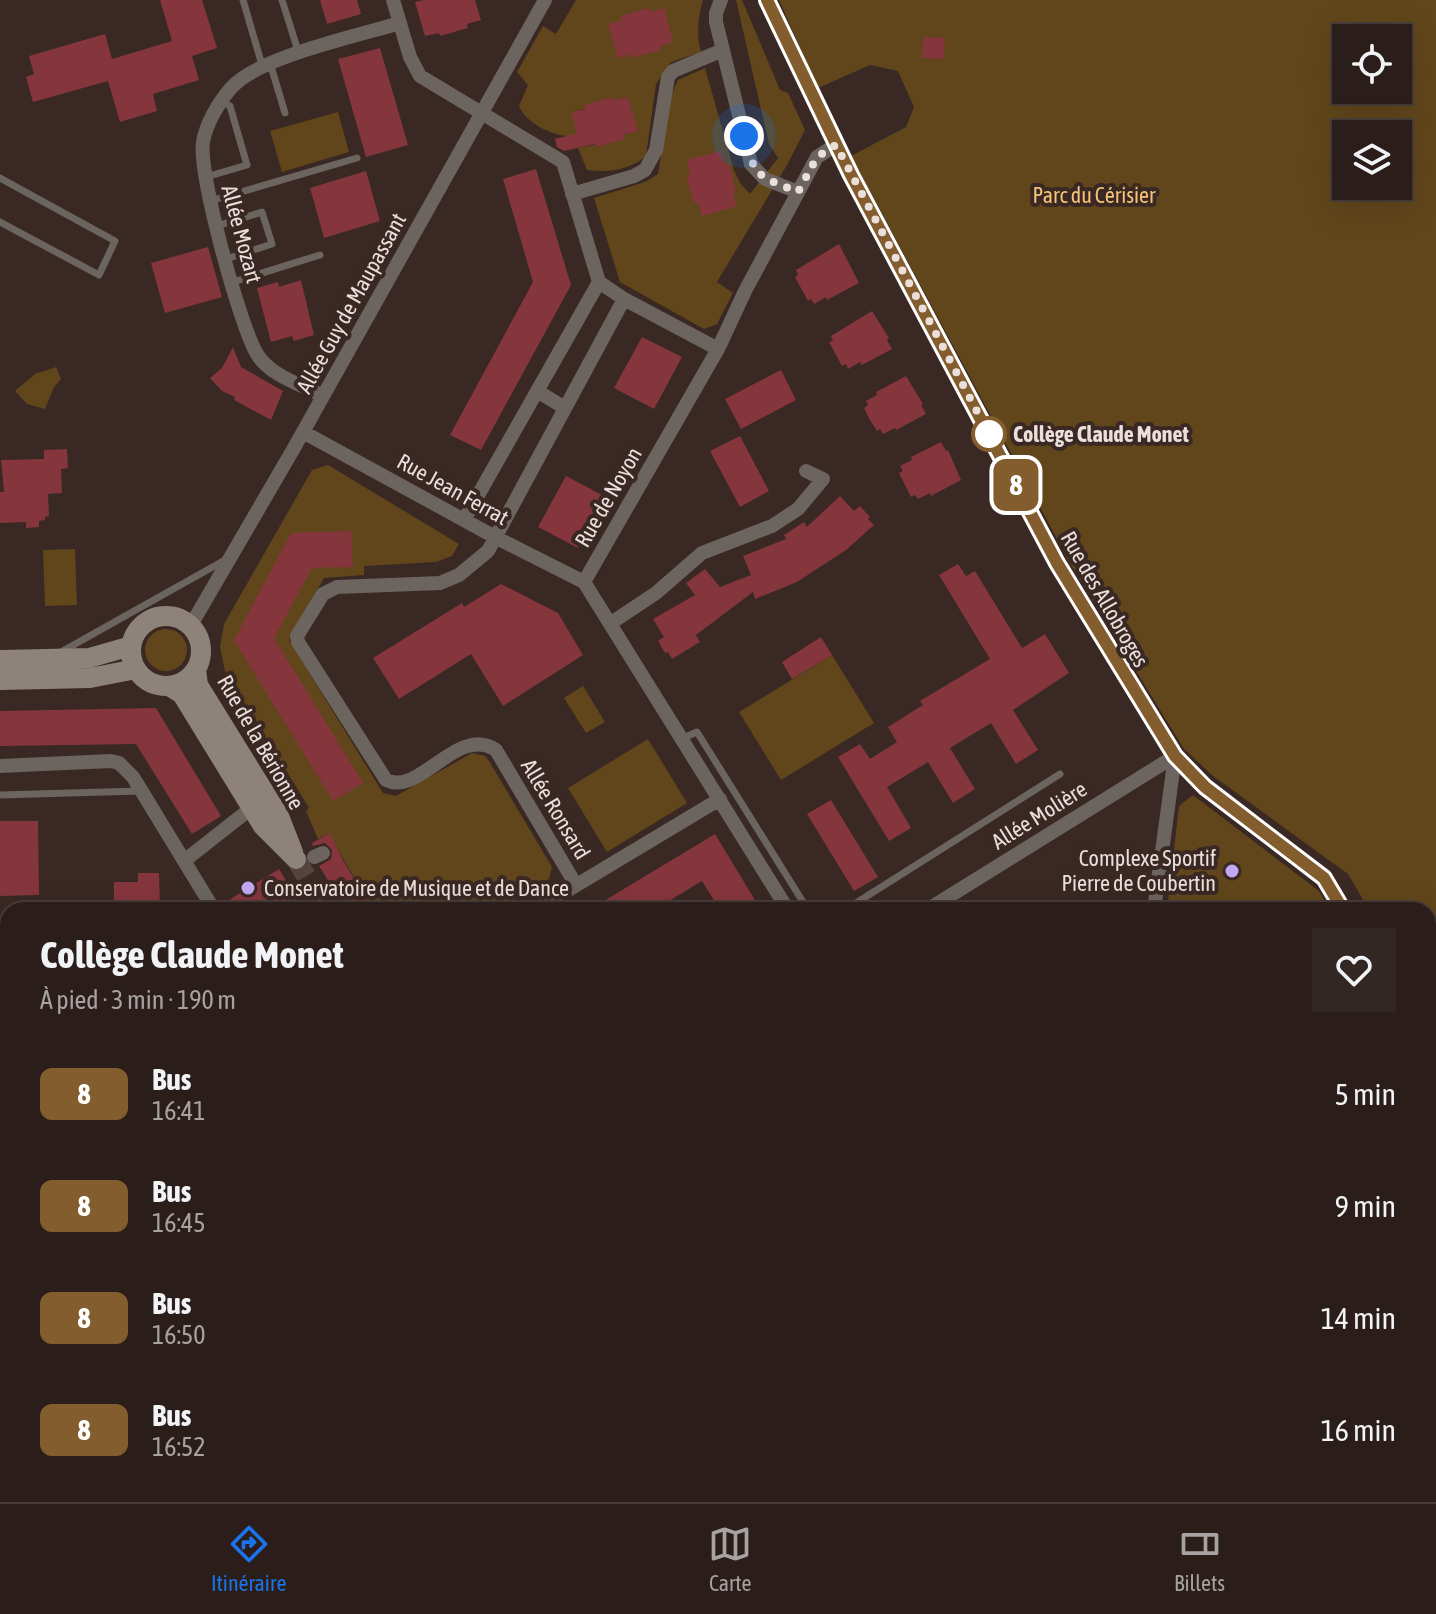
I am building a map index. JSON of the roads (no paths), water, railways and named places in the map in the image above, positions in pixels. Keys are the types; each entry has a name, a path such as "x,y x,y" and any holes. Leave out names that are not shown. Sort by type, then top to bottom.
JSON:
{"street":[{"path":"393,0 410,57 420,76 560,159 599,282 624,299 718,349"},
{"name":"Allée Guy de Maupassant","path":"191,625 545,0"},
{"path":"721,0 716,22 751,164 765,179 798,192"},
{"name":"Rue des Allobroges","path":"767,0 836,145 1057,563 1175,756 1205,787 1324,878 1338,902"},
{"name":"Allée Mozart","path":"323,396 275,372 258,356 245,328 204,178 203,140 221,101 232,86 266,64 400,23"},
{"path":"572,194 645,170 656,150 668,77 673,71 723,50"},
{"name":"Rue de Noyon","path":"783,902 584,582 718,349 745,291 817,157 836,145"},
{"path":"464,520 599,282"},
{"path":"495,537 624,299"},
{"path":"537,391 565,408"},
{"name":"Rue Jean Ferrat","path":"303,432 584,582"},
{"path":"611,623 656,593 702,553 772,526 798,509 823,479 806,471"},
{"name":"Allée Ronsard","path":"495,537 488,551 450,580 337,587 323,594 297,636 386,780 395,784 412,778 463,747 475,744 490,746 496,750 576,885 720,799"},
{"path":"173,616 191,625 201,641 202,651 196,670 180,683 169,686 150,682 136,669 131,646 138,629 154,617 173,616"},
{"path":"0,660 89,658 131,646"},
{"path":"0,680 90,678 136,669"},
{"name":"Rue de la Bérionne","path":"196,670 198,685 260,802"},
{"name":"Rue de la Bérionne","path":"169,686 182,694 260,802"},
{"path":"1155,902 1175,756"},
{"name":"Allée Molière","path":"940,902 1175,756"},
{"path":"0,766 111,761 125,768 209,902"},
{"path":"184,861 260,802"},
{"path":"548,902 576,885"}],"lane":[{"path":"243,0 285,113"},
{"path":"282,0 299,54"},
{"path":"204,178 247,165 230,106 221,101"},
{"path":"210,201 357,158"},
{"path":"0,178 115,241 99,275 0,222"},
{"path":"217,226 262,212 272,244 226,259"},
{"path":"233,282 320,255"},
{"path":"49,659 232,556"},
{"path":"682,738 697,732 803,902"},
{"path":"858,902 1060,774"},
{"path":"0,795 142,791"}],"tunnel":[{"path":"296,859 321,902"}],"place":[{"name":"Collège Claude Monet","path":"989,434"},
{"name":"Complexe Sportif Pierre de Coubertin","path":"1232,871"},
{"name":"Conservatoire de Musique et de Dance","path":"248,888"}],"park label":[{"name":"Parc du Cérisier","path":"1094,195"}]}
